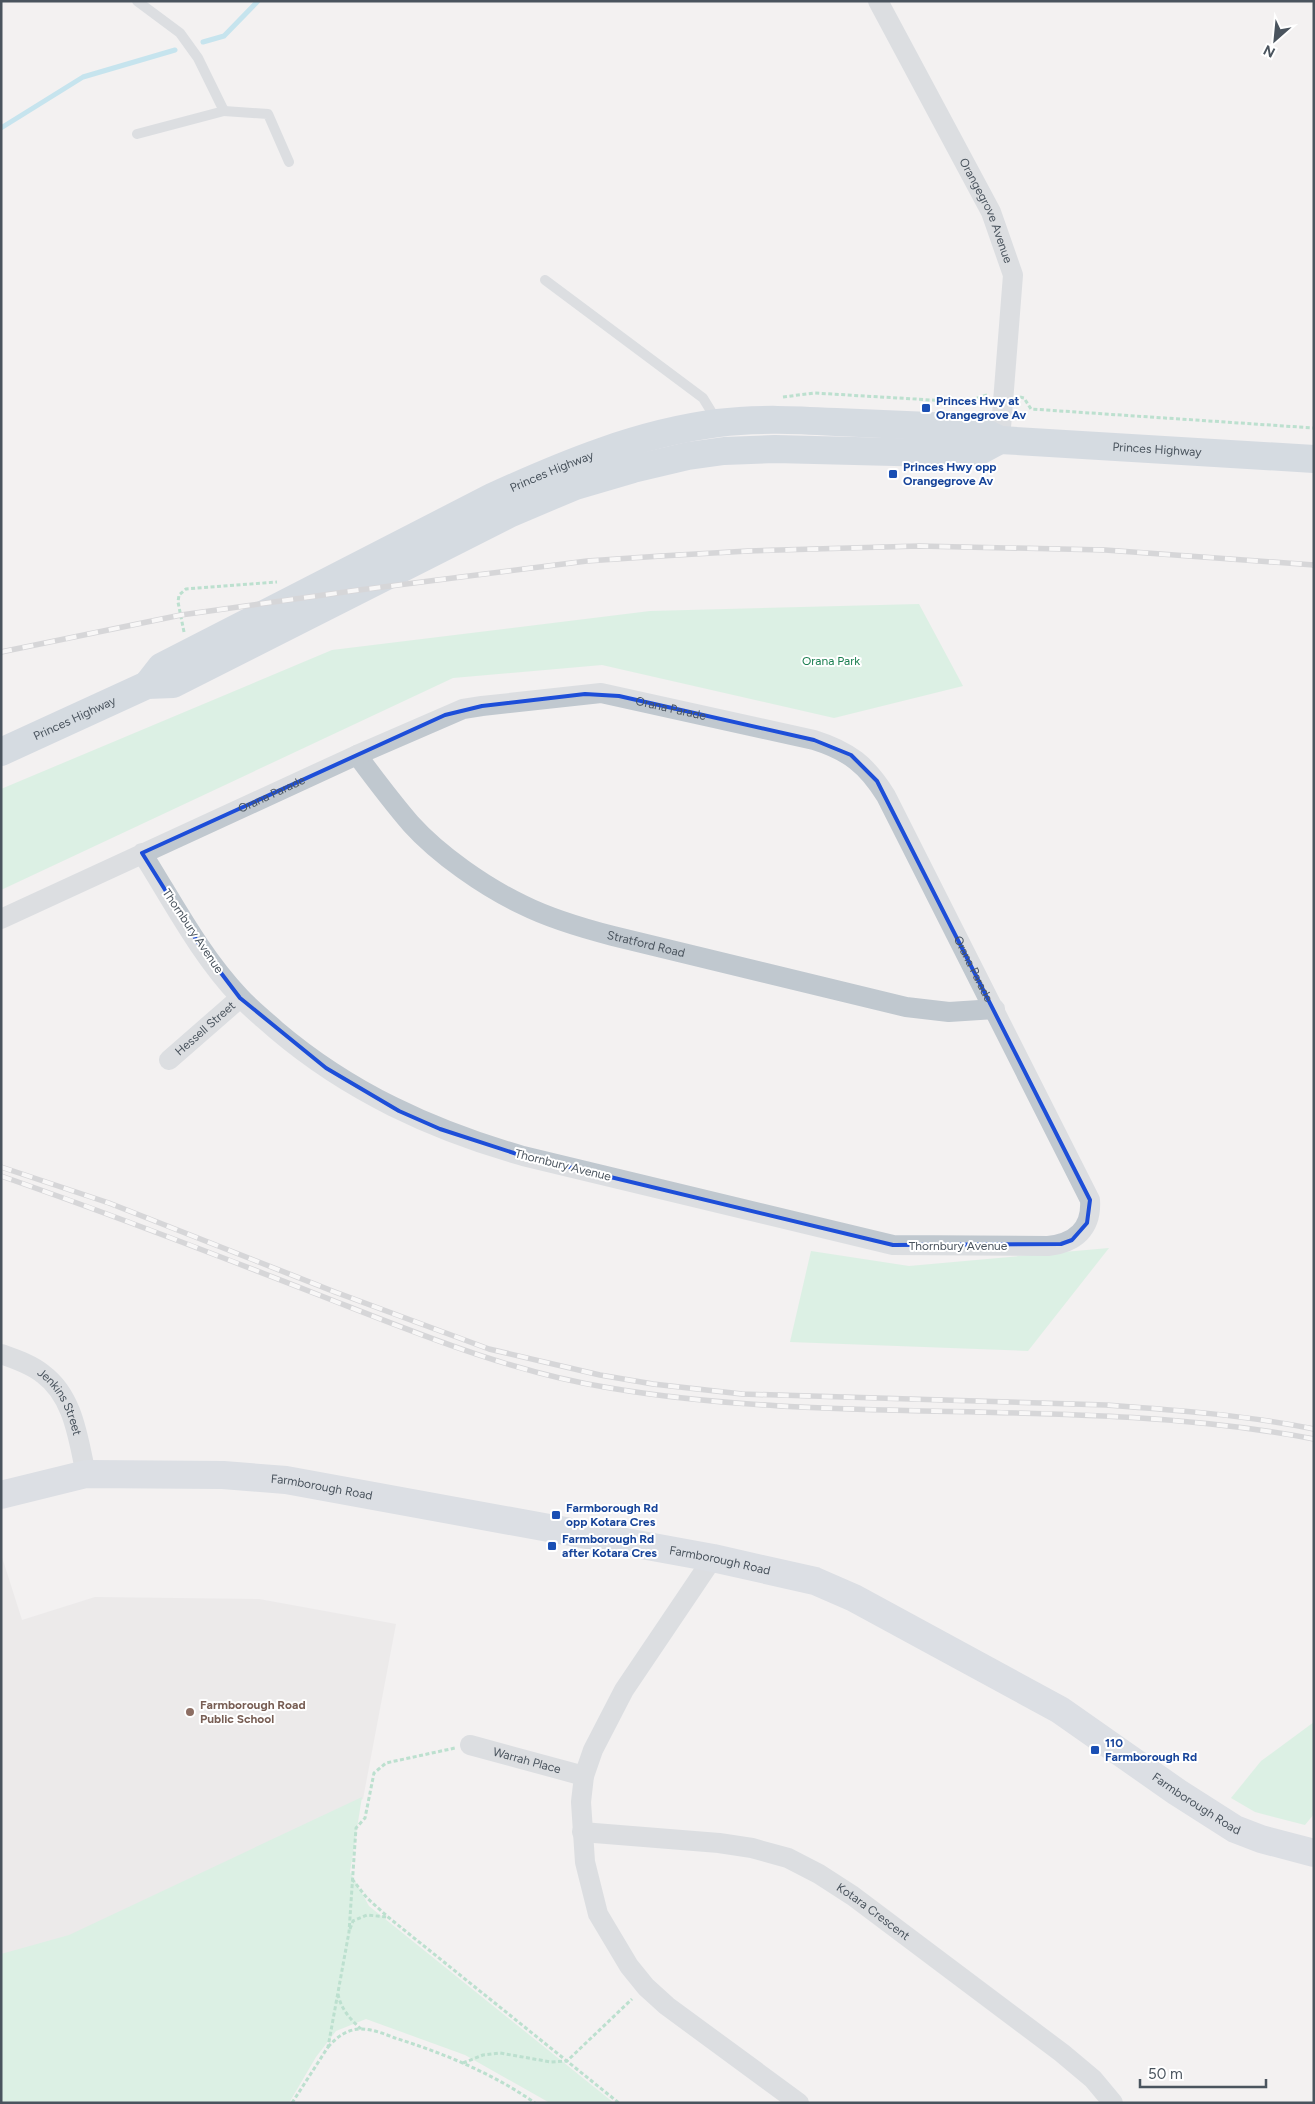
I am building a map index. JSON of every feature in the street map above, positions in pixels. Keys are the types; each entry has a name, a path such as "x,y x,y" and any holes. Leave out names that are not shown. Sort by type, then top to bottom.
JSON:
{"main road":[{"name":"Princes Highway","path":"1,752 147,685 173,684 511,513 545,498 576,486 633,469 688,456 721,437 775,449 974,454 1000,440 1314,460"}],"street":[{"name":"Orangegrove Avenue","path":"878,1 991,212 1013,275 1000,440"},
{"name":"Orana Parade","path":"1,919 357,754 462,709 492,704 601,693 814,740 833,746 851,755 866,768 886,796 1090,1200 1091,1212 1087,1223"},
{"name":"Stratford Road","path":"357,754 413,825 447,856 484,882 522,905 569,924 906,1007 949,1012 995,1009"},
{"name":"Thornbury Avenue","path":"142,853 199,944 240,998 291,1042 363,1091 399,1111 440,1129 481,1144 523,1156 893,1245 1048,1246 1072,1240 1087,1223"},
{"name":"Hessell Street","path":"169,1060 240,998"},
{"name":"Jenkins Street","path":"1,1354 24,1362 43,1374 58,1390 69,1407 86,1474"},
{"name":"Farmborough Road","path":"1,1494 86,1474 223,1475 286,1480 713,1558 815,1581 854,1598 1060,1710 1177,1792 1235,1829 1262,1839 1314,1853"},
{"path":"713,1558 624,1690 593,1750 584,1776 581,1802 584,1862 598,1914 629,1966 646,1987 667,2006 799,2103"},
{"name":"Warrah Place","path":"470,1745 584,1776"},
{"name":"Kotara Crescent","path":"582,1832 719,1843 752,1848 788,1858 819,1874 853,1896 1062,2053 1093,2079 1113,2103"}],"lane":[{"path":"137,1 180,33 198,58 224,111"},
{"path":"137,134 224,111 268,114 289,162"},
{"path":"545,280 703,398 721,437"}],"path":[{"path":"1024,398 1031,409 1314,428"},
{"path":"178,602 183,625"},
{"path":"328,2047 349,1932 356,1828 364,1818 374,1773 386,1763 470,1745"},
{"path":"352,1878 367,1898 388,1917 619,2103"},
{"path":"349,1932 353,1921 367,1915 388,1917"},
{"path":"462,2063 483,2054 500,2052 551,2062 567,2061 646,1987"},
{"path":"338,1991 340,2006 352,2022 361,2029 414,2043 462,2063 535,2103"},
{"path":"292,2103 328,2047 338,2036 361,2029"}],"highlighted area":[{"path":"585,694 619,696 814,740 851,755 877,781 1090,1200 1087,1223 1072,1240 1061,1244 893,1245 523,1156 440,1129 399,1111 326,1068 240,998 199,944 142,853 445,715 482,706"}],"shaded area":[{"name":"Farmborough Road Public School","path":"1,1554 22,1620 95,1597 259,1599 396,1624 363,1799 62,1940 1,1958"}],"green space":[{"name":"Orana Park","path":"919,604 963,686 834,718 602,665 453,678 1,890 1,789 332,650 650,611"},
{"path":"1109,1248 1028,1351 790,1342 811,1251 909,1266"},
{"path":"1314,1722 1314,1814 1305,1825 1255,1812 1231,1798 1261,1761"},
{"path":"362,1797 350,1872 369,1906 614,2103 550,2103 465,2055 366,2019 336,2031 316,2057 289,2103 1,2103 1,1954 69,1935"}],"waterway":[{"path":"203,42 224,36 258,1"},
{"path":"1,128 83,77 175,50"}],"railway":[{"path":"1,652 181,615 587,561 661,556 748,551 919,546 1105,550 1314,565"},
{"path":"1,1167 109,1203 335,1292 489,1349 600,1375 653,1384 742,1394 1106,1405 1184,1411 1314,1429"},
{"path":"1,1176 161,1234 462,1349 535,1372 572,1381 697,1400 874,1410 1139,1418 1227,1426 1314,1439"}],"place":[{"name":"Princes Hwy at Orangegrove Av","path":"926,408"},
{"name":"Princes Hwy opp Orangegrove Av","path":"893,474"},
{"name":"Farmborough Rd opp Kotara Cres","path":"556,1515"},
{"name":"Farmborough Rd after Kotara Cres","path":"552,1546"},
{"name":"Farmborough Road Public School","path":"190,1712"},
{"name":"110 Farmborough Rd","path":"1095,1750"}]}
